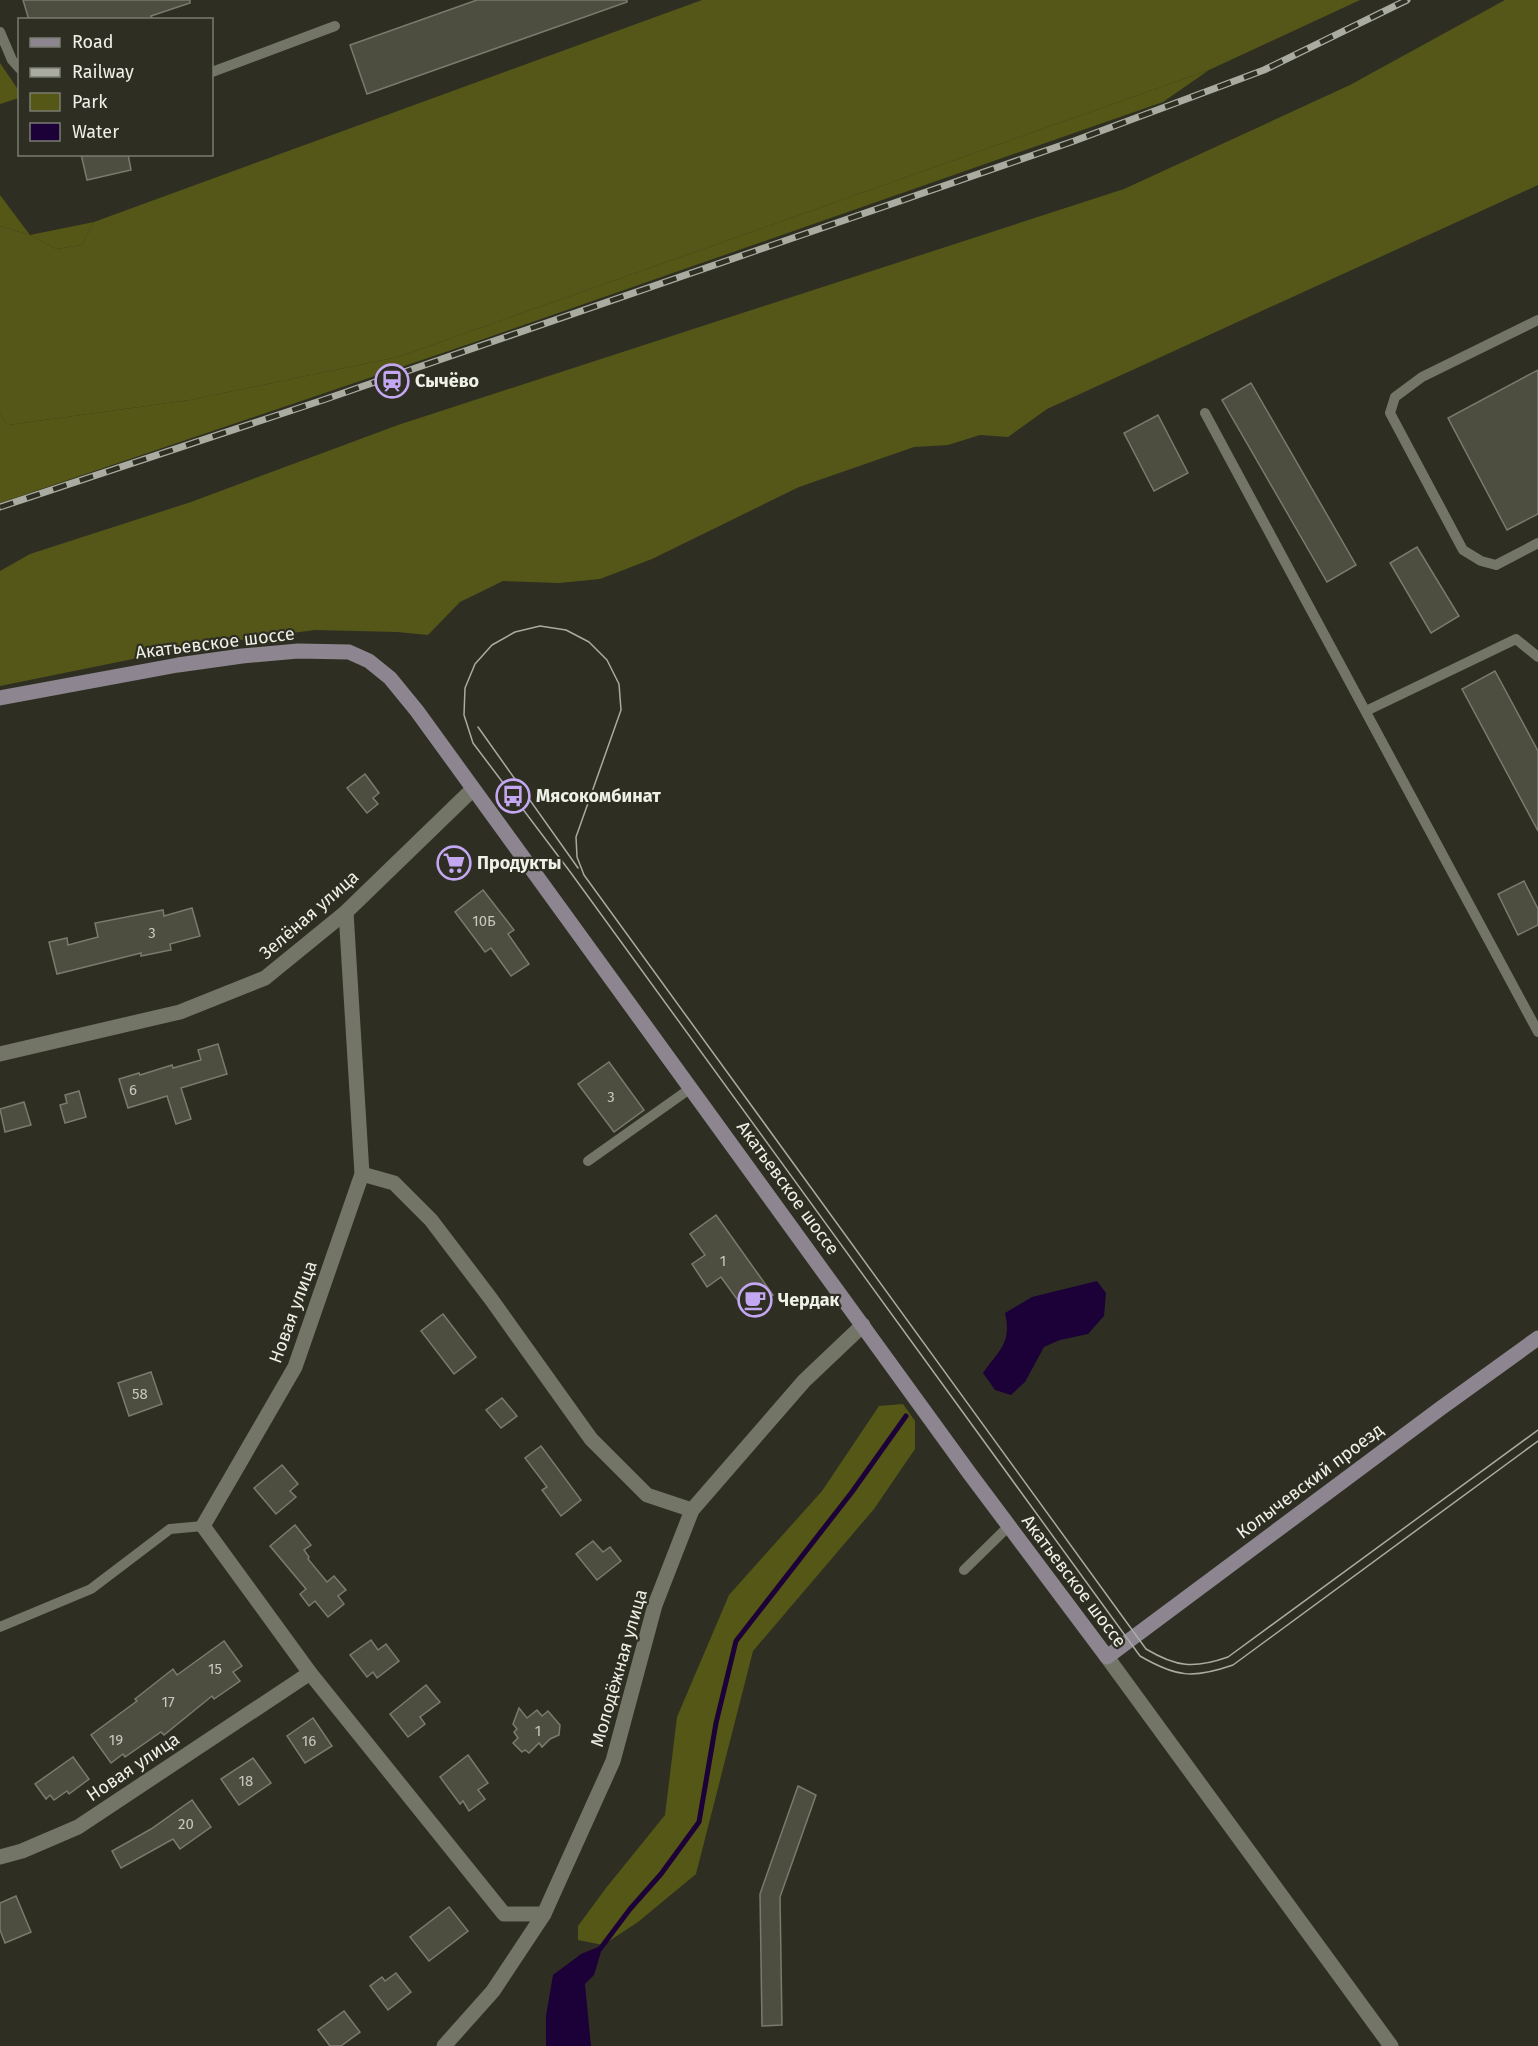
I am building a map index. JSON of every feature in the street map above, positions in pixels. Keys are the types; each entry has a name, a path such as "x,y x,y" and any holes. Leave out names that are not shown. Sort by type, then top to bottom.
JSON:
{"main road":[{"name":"Акатьевское шоссе","path":"0,698 178,665 298,651 348,652 369,661 390,678 417,711 1009,1526 1107,1657"},
{"name":"Колычевский проезд","path":"1107,1657 1538,1338"}],"street":[{"name":"Зелёная улица","path":"0,1054 180,1012 265,978 346,912 473,789"},
{"name":"Новая улица","path":"203,1526 295,1367 362,1174 346,912"},
{"path":"362,1174 394,1183 431,1220 491,1299 591,1439 647,1495 692,1510"},
{"name":"Молодёжная улица","path":"444,2046 493,1991 544,1914 613,1761 655,1605 692,1510 804,1381 863,1325"},
{"path":"203,1526 310,1673 504,1914 544,1914"},
{"name":"Акатьевское шоссе","path":"1107,1657 1391,2046"},
{"name":"Новая улица","path":"0,1857 22,1851 78,1827 310,1673"}],"lane":[{"path":"213,72 335,26"},
{"path":"0,32 12,60 18,67"},
{"path":"1538,320 1422,378 1395,397 1390,413 1463,550 1481,561 1496,565 1538,543"},
{"path":"1205,413 1538,1032"},
{"path":"1366,711 1516,639 1538,657"},
{"path":"588,1161 691,1088"},
{"path":"0,1627 91,1589 170,1529 203,1526"},
{"path":"963,1570 1009,1526"}],"green space":[{"path":"0,63 18,90 18,98 0,104"},
{"path":"1209,70 1163,102 478,341 0,503 0,414 8,425 190,400 398,357"},
{"path":"0,195 30,235 0,226"},
{"path":"94,222 82,245 56,249 30,235"},
{"path":"903,1404 915,1421 915,1449 874,1509 753,1651 696,1874 638,1922 603,1945 578,1940 578,1926 665,1815 677,1717 729,1595 822,1491 879,1406"}],"shaded area":[{"path":"702,0 1360,0 1209,70 398,357 190,400 8,425 0,414 0,226 30,235 56,249 82,245 94,222"},
{"path":"1505,0 1538,0 1538,185 1047,409 1008,437 980,435 948,445 914,447 799,487 652,559 600,579 559,583 503,581 460,602 428,635 315,630 202,645 0,686 0,571 30,554 191,502 398,425 1124,189 1350,85"}],"water":[{"path":"1097,1281 1106,1293 1104,1316 1088,1334 1060,1340 1044,1347 1025,1382 1011,1395 995,1390 983,1373 1003,1346 1007,1332 1005,1313 1032,1297"},
{"path":"603,1945 594,1975 585,1984 591,2046 546,2046 546,2016 553,1975 581,1954"}],"building":[{"path":"23,0 190,0 190,3 151,16 152,18 28,18"},
{"path":"477,0 627,0 627,2 367,94 350,45"},
{"path":"81,156 128,156 131,170 87,180"},
{"path":"1538,370 1538,514 1507,530 1448,418"},
{"path":"1251,383 1356,565 1327,582 1222,400"},
{"path":"1158,415 1188,473 1154,491 1124,433"},
{"path":"1417,547 1459,616 1431,633 1390,563"},
{"path":"1495,671 1538,751 1538,831 1462,689"},
{"path":"365,774 379,793 373,798 378,804 367,813 347,788"},
{"name":"Продукты","path":"455,848 469,867 453,879 439,860"},
{"path":"1524,881 1538,909 1538,925 1518,935 1498,894"},
{"path":"483,890 514,930 508,934 529,964 511,976 491,948 485,952 455,912"},
{"path":"192,908 200,936 170,944 171,950 141,956 141,953 57,974 49,942 67,938 68,945 98,937 95,923 163,910 164,916"},
{"path":"218,1044 227,1074 181,1088 191,1119 176,1124 167,1096 128,1108 119,1079 201,1060 198,1050"},
{"path":"609,1062 644,1110 614,1132 578,1084"},
{"path":"79,1091 86,1117 65,1123 60,1105 67,1103 65,1095"},
{"path":"24,1102 31,1125 5,1132 0,1109"},
{"path":"716,1215 773,1295 747,1313 721,1277 707,1287 692,1264 705,1255 690,1234"},
{"path":"443,1314 476,1357 454,1374 421,1331"},
{"path":"151,1372 162,1404 129,1416 118,1383"},
{"path":"502,1398 517,1416 501,1428 486,1410"},
{"path":"541,1446 581,1500 561,1516 542,1490 547,1487 525,1458"},
{"path":"282,1465 298,1484 290,1491 296,1497 276,1514 254,1488"},
{"path":"295,1525 311,1545 304,1550 308,1559 327,1582 334,1576 346,1590 338,1596 344,1604 328,1617 315,1601 309,1606 300,1594 306,1589 270,1546"},
{"path":"593,1541 603,1552 610,1547 621,1561 597,1580 576,1554"},
{"path":"371,1640 378,1650 386,1644 399,1661 377,1678 373,1672 367,1677 350,1655"},
{"path":"224,1641 242,1666 233,1672 240,1681 214,1699 212,1696 164,1735 161,1732 125,1757 123,1754 111,1763 91,1735 137,1701 135,1699 173,1669 177,1675"},
{"path":"426,1685 440,1702 420,1717 425,1724 408,1737 390,1714"},
{"path":"519,1708 527,1718 537,1710 542,1716 548,1711 560,1725 559,1735 550,1739 542,1747 539,1743 529,1753 525,1750 522,1752 513,1743 518,1738 514,1732 517,1729 513,1724"},
{"path":"313,1718 332,1746 305,1763 287,1736"},
{"path":"468,1755 488,1783 478,1790 485,1799 469,1811 463,1801 460,1804 440,1777"},
{"path":"73,1757 89,1779 69,1794 67,1791 54,1800 50,1795 46,1799 35,1784"},
{"path":"253,1758 271,1783 239,1805 221,1779"},
{"path":"798,1786 816,1795 780,1897 782,2025 762,2026 760,1894"},
{"path":"192,1800 211,1827 180,1849 173,1839 121,1868 112,1851 151,1829"},
{"path":"16,1896 31,1932 5,1943 0,1930 0,1903"},
{"path":"449,1907 468,1931 429,1961 410,1937"},
{"path":"396,1973 411,1992 388,2010 370,1986 382,1977 385,1981"},
{"path":"344,2011 360,2032 341,2046 330,2046 318,2030"}],"waterway":[{"path":"600,1949 630,1909 661,1874 699,1822 716,1723 736,1641 852,1492 906,1416"}],"tram line":[{"path":"1538,1430 1228,1657 1205,1663 1186,1664 1167,1660 1146,1649 584,875 577,857 576,837 621,710 619,684 607,660 589,642 566,630 540,626 515,632 492,645 475,664 465,688 464,715 473,743 571,873 1140,1656 1164,1668 1185,1674 1207,1672 1233,1665 1538,1441"},
{"path":"478,727 578,868"}],"railway":[{"path":"0,507 323,400 1074,141 1264,70 1407,0"}],"place":[{"name":"Сычёво","path":"392,381"},
{"name":"Мясокомбинат","path":"513,796"},
{"name":"Продукты","path":"454,863"},
{"name":"Чердак","path":"755,1300"}]}
